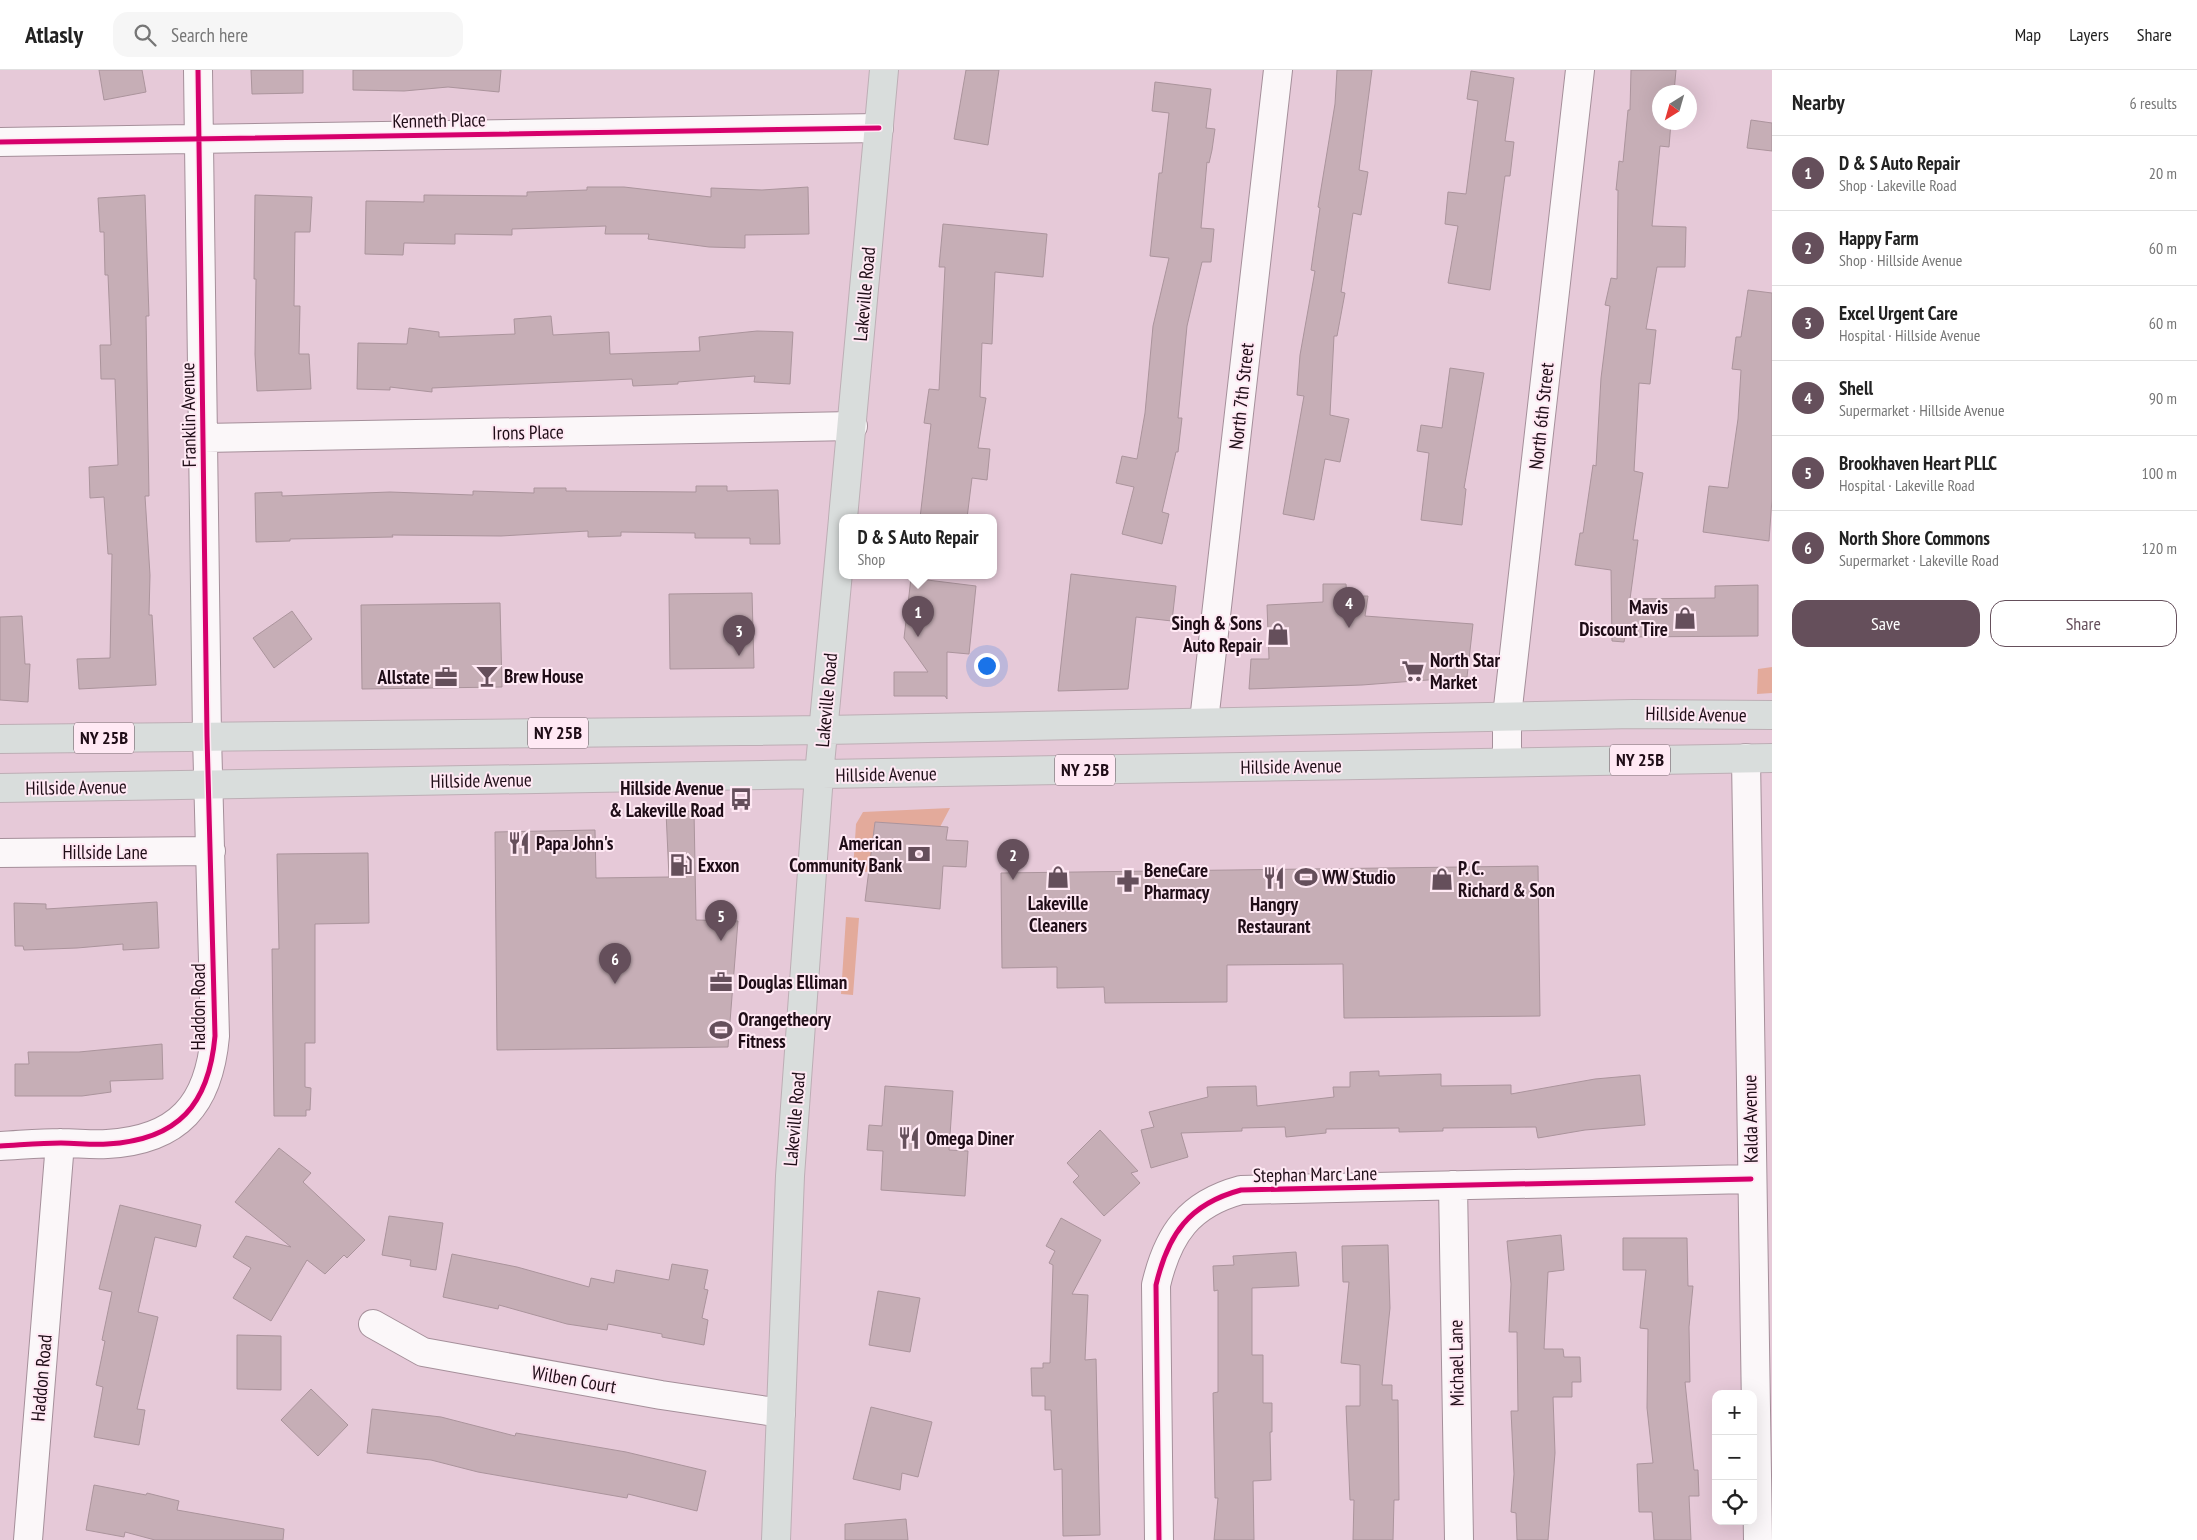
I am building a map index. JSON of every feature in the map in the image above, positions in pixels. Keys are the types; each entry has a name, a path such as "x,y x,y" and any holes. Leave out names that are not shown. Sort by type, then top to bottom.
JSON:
{"main road":[{"name":"Lakeville Road","path":"843,514 853,426 884,70"},
{"name":"Lakeville Road","path":"776,1540 790,1176 819,775 839,563"},
{"name":"Hillside Avenue","path":"0,788 209,760 824,730 1507,716 1634,714 1772,715"},
{"name":"Hillside Avenue","path":"0,739 209,760 819,775 1759,758"}],"street":[{"name":"Franklin Avenue","path":"198,70 209,760"},
{"name":"North 7th Street","path":"1204,721 1278,70"},
{"name":"North 6th Street","path":"1508,762 1507,716 1580,70"},
{"name":"Kenneth Place","path":"0,142 879,128"},
{"name":"Irons Place","path":"204,438 853,426"},
{"name":"Kalda Avenue","path":"1758,1540 1751,1179 1759,758"},
{"name":"Haddon Road","path":"28,1540 60,1143 108,1144 148,1138 178,1122 192,1108 205,1088 212,1064 215,1036 209,760"},
{"name":"Hillside Lane","path":"0,853 211,851"},
{"path":"0,1146 60,1143"},
{"name":"Stephan Marc Lane","path":"1159,1540 1156,1285 1162,1256 1171,1239 1193,1213 1223,1195 1241,1190 1751,1179"},
{"name":"Michael Lane","path":"1453,1185 1459,1540"},
{"name":"Wilben Court","path":"373,1324 423,1352 660,1395 781,1413"}],"shaded area":[{"path":"1772,667 1772,693 1757,694 1758,669"},
{"path":"950,808 940,827 875,822 869,872 853,871 856,824 863,812"},
{"path":"846,917 859,918 853,995 841,994"}],"building":[{"path":"99,70 142,70 146,92 104,100"},
{"path":"251,70 303,70 303,93 252,94"},
{"path":"353,70 501,70 499,92 448,87 404,91 353,90"},
{"path":"966,70 999,70 988,145 954,139"},
{"path":"1337,70 1372,70 1359,170 1368,172 1361,215 1353,213 1341,292 1345,293 1337,336 1334,336 1330,415 1349,419 1340,462 1325,459 1314,520 1283,514 1304,396 1297,395 1300,355 1315,271 1311,270 1320,208 1318,207 1335,104"},
{"path":"1631,70 1676,70 1675,85 1652,85 1652,130 1670,130 1669,147 1660,146 1652,226 1686,227 1685,267 1657,267 1646,329 1656,330 1650,384 1639,383 1634,471 1643,473 1633,540 1638,540 1630,599 1715,598 1715,586 1758,585 1758,636 1625,637 1624,642 1612,641 1611,570 1575,565 1580,533 1583,533 1593,465 1596,466 1601,378 1610,306 1605,305 1611,278 1617,279 1618,190 1616,190 1619,161 1623,162 1628,110 1630,110"},
{"path":"1471,71 1514,78 1505,141 1514,142 1510,176 1505,176 1490,290 1448,283 1458,226 1445,224 1448,192 1466,194 1478,101 1467,99"},
{"path":"1155,82 1211,89 1206,128 1215,129 1209,163 1207,162 1201,228 1214,229 1211,262 1202,262 1187,326 1178,418 1182,418 1178,452 1176,452 1162,512 1169,514 1162,544 1122,534 1134,487 1116,483 1122,456 1137,459 1145,413 1153,326 1169,258 1150,256 1159,173 1162,173 1169,113 1152,111"},
{"path":"1751,120 1772,123 1772,151 1747,148"},
{"path":"587,187 624,187 711,197 711,188 762,190 808,187 809,234 745,235 745,248 709,247 648,239 649,234 605,234 606,226 512,229 512,235 455,234 455,244 404,243 403,255 365,254 366,201 424,202 424,195 527,196 527,192 587,190"},
{"path":"145,195 149,316 146,316 149,496 145,496 150,575 149,615 152,615 156,685 79,689 77,659 110,658 112,554 108,554 104,497 90,498 89,467 118,465 115,379 101,379 100,345 111,345 108,275 105,275 104,232 100,232 98,198"},
{"path":"255,195 312,197 310,232 295,232 294,306 300,306 299,354 309,354 311,389 257,391 255,354 256,279 254,279"},
{"path":"943,224 1047,234 1043,277 995,272 992,344 982,343 980,397 986,398 978,448 990,449 987,480 972,478 968,514 920,514 931,424 924,423 929,389 939,390 945,267 939,267"},
{"path":"1748,290 1772,293 1772,499 1769,541 1703,532 1709,486 1728,488 1738,419 1741,370 1732,369 1736,337 1741,337"},
{"path":"551,316 553,335 609,332 610,354 700,351 699,337 757,331 793,332 790,384 754,382 755,376 678,382 678,384 633,386 632,379 432,388 432,392 390,387 390,390 357,389 358,343 407,344 409,328 439,332 439,337 515,334 514,319"},
{"path":"1450,368 1484,373 1464,488 1466,489 1462,525 1421,520 1429,453 1417,451 1421,425 1442,428"},
{"path":"696,486 727,486 727,491 778,490 780,544 750,544 750,538 695,538 695,533 621,532 621,536 588,537 588,531 501,536 392,535 393,537 290,539 290,541 256,542 255,493 282,492 282,496 390,492 473,495 473,491 534,493 534,488 566,488 566,491 696,492"},
{"path":"1071,574 1176,586 1172,621 1136,617 1128,689 1058,691"},
{"path":"911,579 976,586 969,654 947,652 947,699 945,696 894,696 894,672 928,672 904,638"},
{"path":"1323,584 1346,584 1347,596 1368,596 1365,616 1473,624 1467,677 1362,685 1249,689 1251,659 1269,659 1267,605 1323,602"},
{"path":"752,593 754,668 670,669 669,594"},
{"path":"500,603 502,687 362,689 361,605"},
{"path":"292,611 312,639 274,668 253,638"},
{"path":"22,616 25,664 30,664 28,702 0,700 0,617"},
{"path":"694,811 696,920 738,921 728,1047 497,1050 495,832 595,830 596,878 669,877 666,812"},
{"name":"American Community Bank","path":"875,822 948,827 946,840 968,841 966,867 943,866 940,909 865,901"},
{"path":"368,853 369,923 315,924 315,1043 305,1043 305,1087 311,1088 310,1110 306,1110 306,1116 274,1116 272,949 279,949 277,854"},
{"path":"1538,866 1540,1016 1344,1018 1343,964 1227,965 1227,1002 1105,1003 1104,987 1057,988 1057,967 1002,968 1001,873"},
{"path":"157,902 159,948 123,950 123,944 24,950 23,946 15,946 14,903 46,904 46,909"},
{"path":"162,1044 163,1079 110,1081 111,1092 82,1096 15,1096 15,1064 29,1064 28,1052 79,1052"},
{"path":"1379,1071 1379,1076 1441,1074 1441,1086 1511,1085 1511,1094 1595,1079 1640,1075 1645,1125 1585,1130 1538,1138 1536,1127 1443,1128 1443,1131 1399,1132 1399,1128 1326,1129 1326,1133 1286,1137 1285,1127 1242,1128 1242,1131 1181,1133 1188,1157 1151,1168 1141,1130 1154,1127 1149,1112 1208,1097 1207,1087 1256,1086 1257,1106 1334,1097 1333,1087 1350,1087 1350,1072"},
{"name":"Omega Diner","path":"885,1086 953,1091 949,1150 968,1151 965,1196 881,1190 883,1151 867,1150 869,1125 882,1126"},
{"path":"1100,1130 1138,1171 1131,1173 1140,1183 1104,1216 1073,1182 1079,1176 1067,1163"},
{"path":"279,1148 311,1173 303,1182 365,1240 347,1258 344,1255 325,1274 307,1260 271,1321 233,1298 251,1268 233,1257 246,1236 291,1247 235,1202"},
{"path":"120,1205 201,1225 196,1247 155,1237 138,1312 158,1317 137,1409 145,1410 139,1445 94,1437 103,1387 96,1385 105,1341 102,1340 112,1292 99,1289"},
{"path":"389,1216 443,1223 436,1270 410,1266 411,1260 382,1255"},
{"path":"1061,1218 1101,1240 1072,1294 1088,1295 1085,1360 1096,1359 1100,1535 1063,1536 1062,1469 1054,1470 1051,1410 1045,1410 1045,1396 1032,1396 1031,1368 1043,1368 1043,1363 1050,1363 1053,1265 1049,1263 1055,1251 1046,1246"},
{"path":"1561,1235 1564,1270 1548,1272 1544,1349 1563,1349 1564,1357 1580,1357 1581,1382 1572,1382 1572,1397 1553,1397 1555,1453 1548,1540 1517,1540 1516,1513 1511,1512 1514,1474 1511,1411 1518,1411 1517,1332 1509,1332 1511,1284 1507,1241"},
{"path":"1623,1238 1687,1238 1688,1286 1693,1286 1689,1327 1690,1382 1685,1382 1694,1470 1698,1470 1699,1496 1689,1496 1691,1540 1654,1540 1652,1512 1639,1512 1637,1464 1653,1463 1647,1408 1648,1329 1640,1328 1646,1270 1623,1270"},
{"path":"1388,1245 1390,1308 1382,1385 1392,1385 1392,1400 1398,1400 1399,1500 1394,1500 1393,1540 1353,1540 1354,1500 1350,1500 1346,1406 1360,1406 1360,1365 1341,1363 1349,1282 1343,1282 1342,1246"},
{"path":"1296,1252 1299,1286 1252,1288 1252,1355 1263,1355 1263,1403 1272,1403 1272,1432 1270,1432 1271,1480 1253,1481 1254,1540 1214,1540 1218,1498 1215,1498 1213,1393 1218,1392 1218,1290 1214,1291 1213,1266 1234,1265 1233,1256"},
{"path":"452,1254 517,1267 589,1287 591,1278 614,1283 616,1270 669,1280 672,1264 708,1270 704,1289 708,1290 702,1318 708,1320 704,1345 662,1337 662,1334 608,1324 607,1330 567,1324 499,1305 498,1309 443,1297"},
{"path":"878,1291 920,1298 910,1352 869,1345"},
{"path":"237,1335 281,1336 281,1390 237,1389"},
{"path":"311,1389 348,1425 318,1456 281,1420"},
{"path":"871,1407 932,1422 918,1477 902,1473 900,1490 853,1479"},
{"path":"372,1409 441,1417 515,1436 516,1433 626,1452 706,1471 697,1511 628,1494 627,1498 478,1472 431,1460 367,1453"},
{"path":"94,1485 146,1495 147,1493 179,1501 177,1510 284,1529 283,1540 155,1540 125,1532 124,1537 86,1530"},
{"path":"906,1519 908,1540 845,1540 845,1524"}],"cycle path":[{"path":"0,1146 53,1143 107,1144 132,1141 153,1135 171,1126 186,1114 197,1099 206,1081 212,1060 215,1036 207,736 198,70"},
{"path":"0,142 879,128"},
{"path":"1159,1540 1156,1285 1161,1267 1174,1236 1194,1213 1207,1204 1241,1190 1751,1179"}],"place":[{"name":"Mavis Discount Tire","path":"1685,618"},
{"name":"Shell","path":"1349,628"},
{"name":"Singh & Sons Auto Repair","path":"1278,634"},
{"name":"D & S Auto Repair","path":"918,637"},
{"name":"Excel Urgent Care","path":"739,656"},
{"name":"North Star Market","path":"1413,671"},
{"name":"Brew House","path":"487,676"},
{"name":"Allstate","path":"446,677"},
{"name":"Hillside Avenue & Lakeville Road","path":"741,799"},
{"name":"Papa John's","path":"519,843"},
{"name":"American Community Bank","path":"919,854"},
{"name":"Exxon","path":"681,865"},
{"name":"Lakeville Cleaners","path":"1058,877"},
{"name":"WW Studio","path":"1306,877"},
{"name":"Hangry Restaurant","path":"1274,878"},
{"name":"P. C. Richard & Son","path":"1442,879"},
{"name":"Happy Farm","path":"1013,880"},
{"name":"BeneCare Pharmacy","path":"1128,881"},
{"name":"Brookhaven Heart PLLC","path":"721,941"},
{"name":"Douglas Elliman","path":"721,982"},
{"name":"North Shore Commons","path":"615,984"},
{"name":"Orangetheory Fitness","path":"721,1030"},
{"name":"Omega Diner","path":"909,1138"}]}
